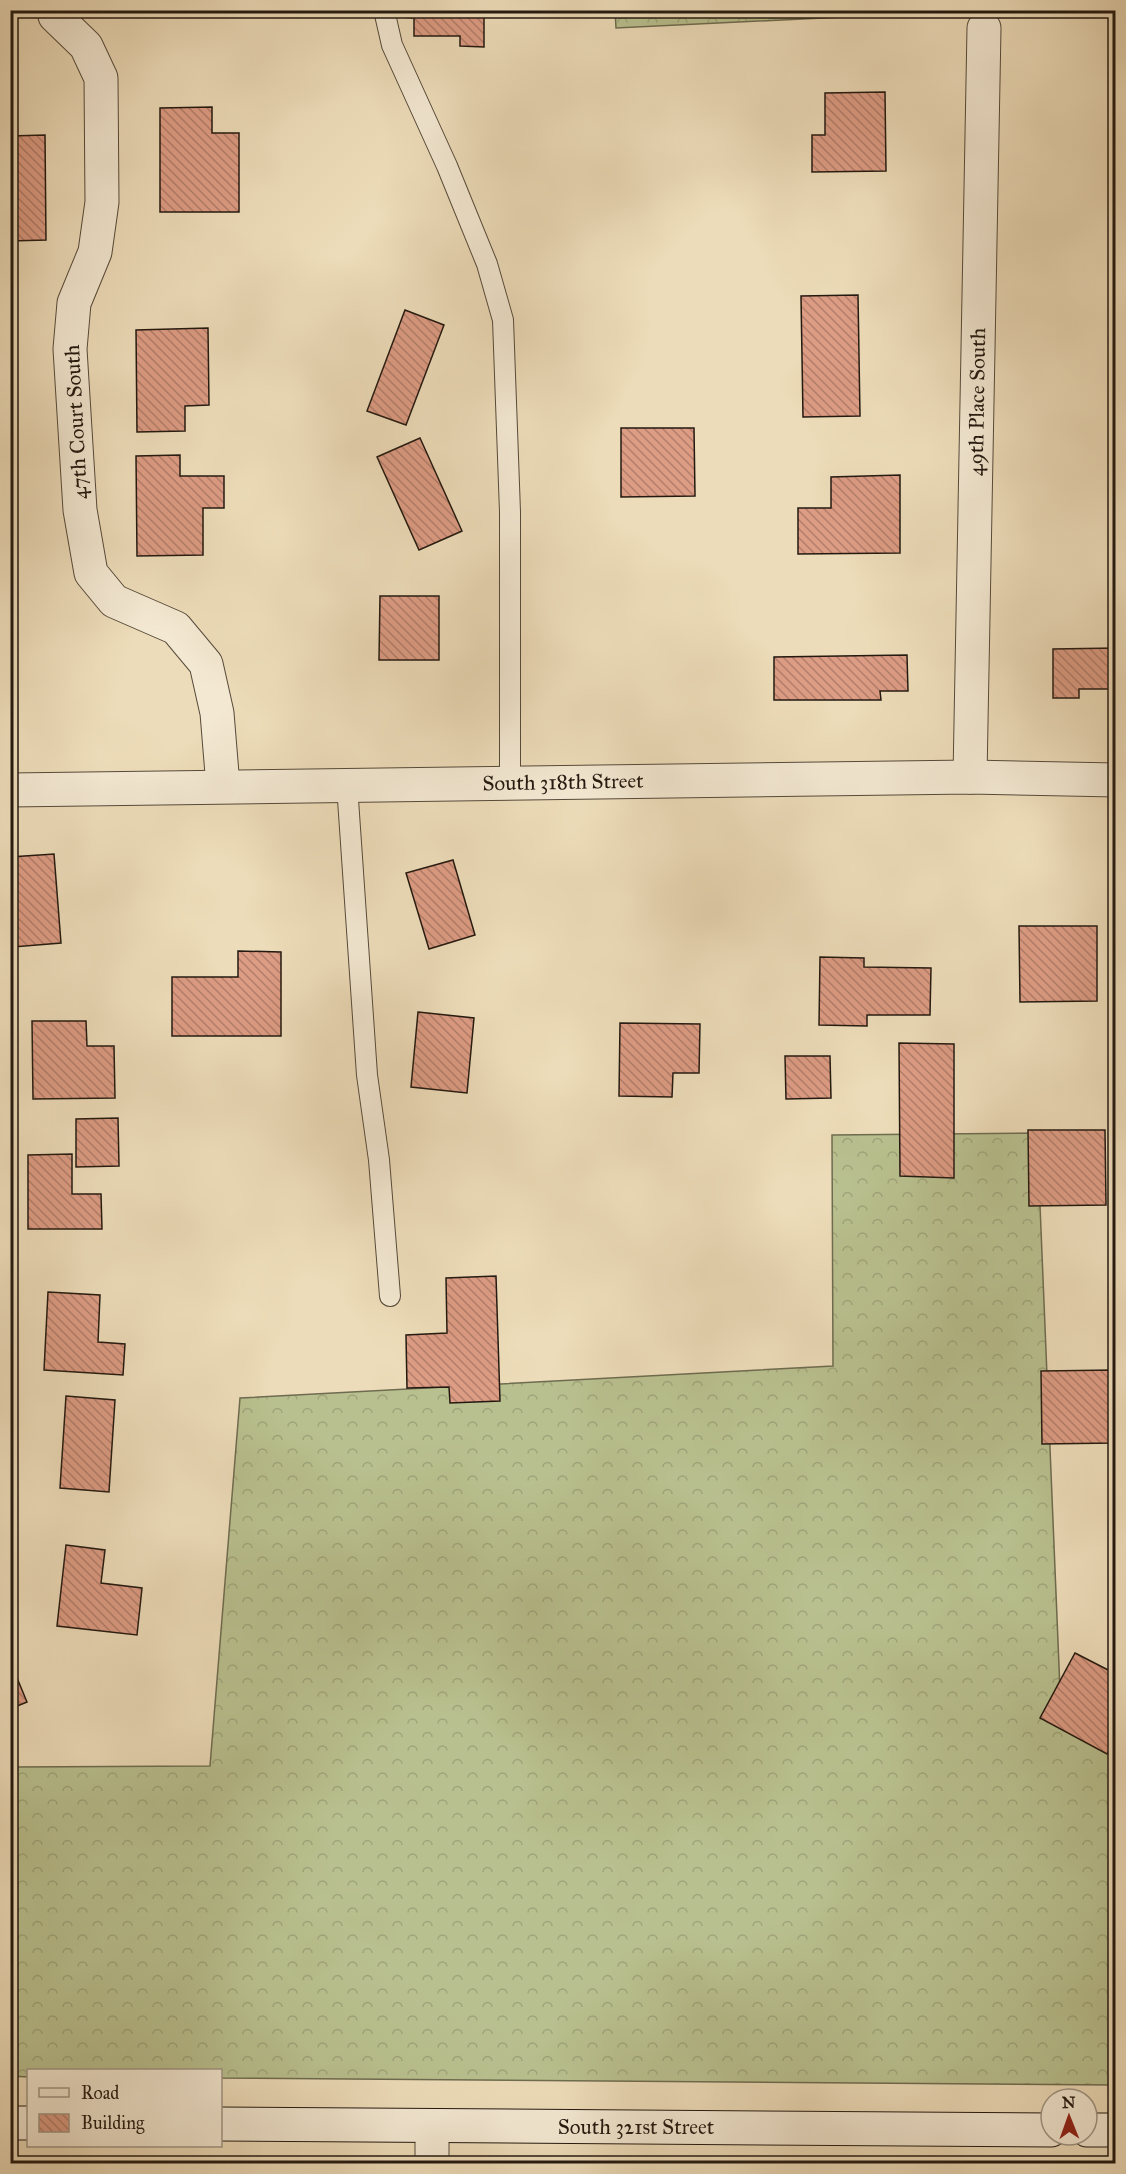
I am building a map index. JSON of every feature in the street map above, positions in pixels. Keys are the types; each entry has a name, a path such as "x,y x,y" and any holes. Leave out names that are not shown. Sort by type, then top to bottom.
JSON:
{"street":[{"name":"47th Court South","path":"55,16 86,46 101,78 102,202 95,252 74,303 70,349 80,510 92,573 114,601 176,628 206,664 217,713 224,786"},
{"name":"49th Place South","path":"970,777 984,28"},
{"name":"South 318th Street","path":"10,790 970,777 1116,780"},
{"path":"10,2122 27,2123"},
{"name":"South 321st Street","path":"222,2124 1039,2130"},
{"path":"432,2126 432,2163"},
{"path":"1099,2130 1116,2130"}],"lane":[{"path":"384,10 392,45 447,166 487,264 503,320 510,512 510,783"},
{"path":"348,785 367,1075 379,1160 390,1296"}],"green space":[{"path":"615,10 965,10 965,11 616,28"},
{"path":"1037,1133 1060,1690 1115,1690 1115,2085 222,2078 222,2069 27,2069 27,2077 11,2076 11,1767 210,1766 240,1398 833,1366 832,1135"}],"building":[{"path":"402,10 484,10 484,47 460,46 460,36 414,36 414,18 402,17"},
{"path":"885,92 886,171 812,172 812,135 825,135 825,93"},
{"path":"212,107 212,133 239,133 239,212 160,212 160,108"},
{"path":"45,135 46,240 10,241 10,136"},
{"path":"858,295 860,416 803,417 801,296"},
{"path":"405,310 444,325 406,425 367,411"},
{"path":"208,328 209,405 185,406 185,431 137,432 136,330"},
{"path":"621,428 694,428 695,496 621,497"},
{"path":"420,438 462,531 419,550 377,457"},
{"path":"180,455 180,476 224,476 224,508 203,508 203,555 137,556 136,456"},
{"path":"900,475 900,553 798,554 798,508 831,508 831,477"},
{"path":"380,596 439,596 439,660 379,660"},
{"path":"1116,648 1116,689 1079,689 1079,698 1053,698 1053,649"},
{"path":"907,655 908,691 880,691 881,700 774,700 774,657"},
{"path":"54,854 61,943 13,947 10,857"},
{"path":"453,860 475,935 429,949 406,873"},
{"path":"1019,926 1097,926 1097,1001 1020,1002"},
{"path":"238,951 281,952 281,1036 172,1036 172,977 238,977"},
{"path":"820,957 864,958 864,967 931,968 930,1015 867,1015 867,1026 819,1025"},
{"path":"418,1012 474,1018 467,1093 411,1087"},
{"path":"32,1021 86,1021 87,1046 114,1046 115,1098 33,1099"},
{"path":"620,1023 700,1024 699,1073 673,1073 672,1097 619,1096"},
{"path":"899,1043 954,1044 954,1178 900,1176"},
{"path":"785,1056 830,1056 831,1098 786,1099"},
{"path":"118,1118 119,1166 76,1167 76,1119"},
{"path":"1028,1130 1105,1130 1106,1205 1029,1206"},
{"path":"72,1154 72,1194 101,1194 102,1229 28,1229 28,1155"},
{"path":"496,1276 500,1401 450,1403 449,1387 407,1388 406,1335 447,1333 446,1278"},
{"path":"48,1292 100,1295 98,1342 125,1344 123,1375 44,1370"},
{"path":"1114,1370 1114,1443 1042,1444 1041,1371"},
{"path":"66,1396 115,1400 109,1492 60,1488"},
{"path":"66,1545 105,1550 101,1583 142,1588 137,1635 57,1626"},
{"path":"1075,1653 1116,1674 1116,1738 1107,1754 1040,1718"},
{"path":"10,1661 27,1702 10,1709"}]}
